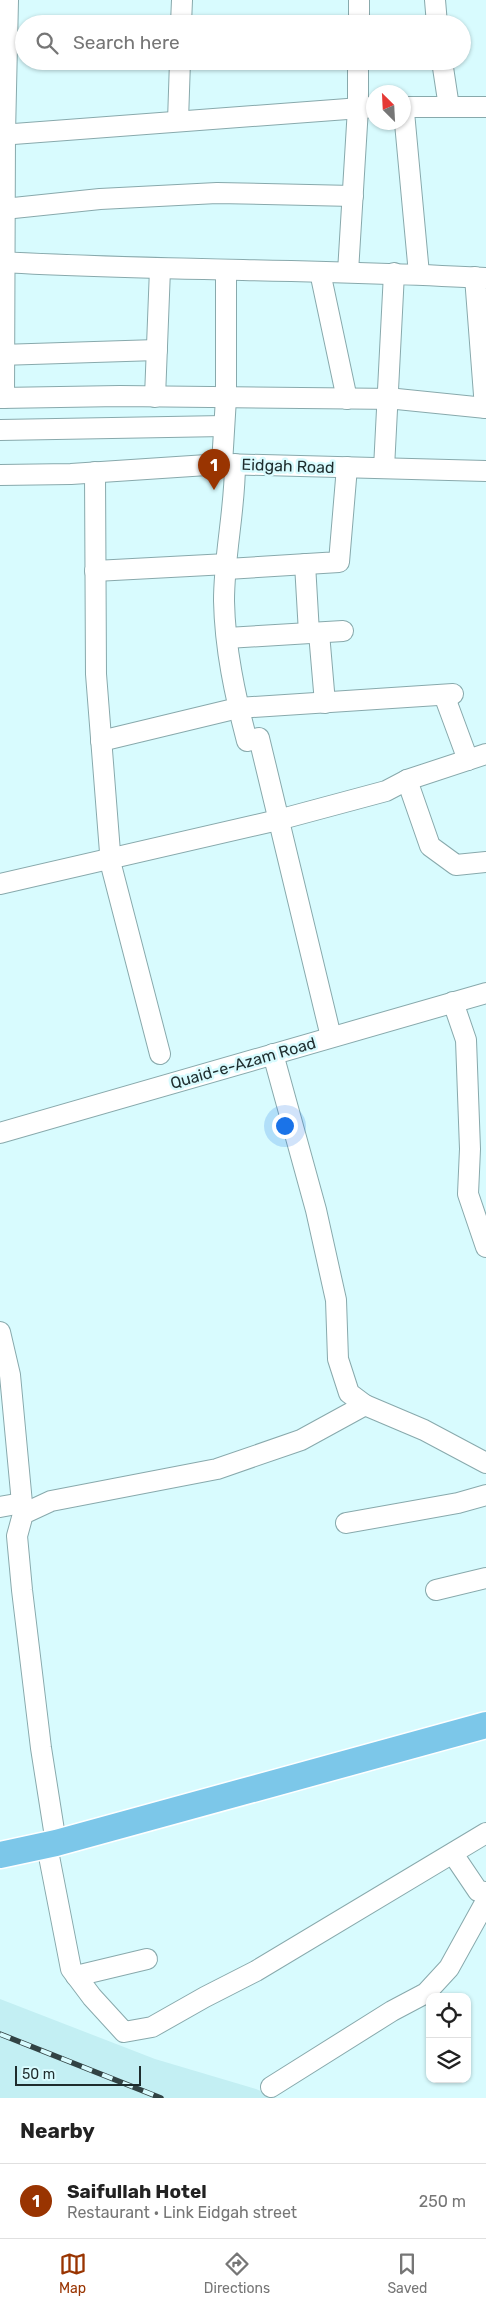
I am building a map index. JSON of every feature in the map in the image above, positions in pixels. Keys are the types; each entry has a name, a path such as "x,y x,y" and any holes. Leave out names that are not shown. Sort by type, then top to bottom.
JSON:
{"main road":[{"path":"0,1855 51,1844 486,1725"}],"street":[{"path":"2,262 160,269 394,273 480,278 485,408 388,399 2,398 2,262 4,210 2,135 8,0"},
{"path":"181,15 182,0"},
{"path":"358,15 359,0"},
{"path":"435,0 436,15"},
{"path":"178,121 180,70"},
{"path":"348,272 352,196 366,107 360,70"},
{"path":"443,70 449,107"},
{"path":"2,135 366,107"},
{"path":"411,107 486,107"},
{"path":"406,130 420,274"},
{"path":"4,210 100,199 216,193 352,196"},
{"path":"155,397 160,269"},
{"path":"226,270 226,398 224,426 229,464 227,566 224,601 227,638 238,708 247,741 259,738 331,1037"},
{"path":"320,272 347,399"},
{"path":"384,468 394,273"},
{"path":"2,355 157,350"},
{"path":"0,430 224,426"},
{"name":"Eidgah Road","path":"0,476 229,464 486,471"},
{"path":"96,571 339,562 347,467"},
{"path":"95,472 96,674 110,858 160,1054"},
{"path":"305,564 325,703"},
{"path":"227,638 343,631"},
{"path":"0,884 278,820 386,791 407,780 477,757 448,694 238,708 101,742"},
{"path":"407,780 430,846 456,865 486,862"},
{"name":"Quaid-e-Azam Road","path":"0,1133 486,993"},
{"path":"453,1002 466,1040 470,1149 468,1194 486,1247"},
{"path":"273,1054 316,1210 336,1300 338,1359 349,1393 365,1405 424,1430 486,1463"},
{"path":"0,1332 10,1375 8,1440 23,1509 17,1536 22,1590 51,1844 71,1969 92,1997 124,2032 152,2027 256,1971 486,1833"},
{"path":"0,1507 23,1509 51,1501 217,1469 301,1440 365,1405"},
{"path":"346,1523 458,1503 486,1494"},
{"path":"436,1590 486,1578"},
{"path":"452,1854 478,1891 486,1892"},
{"path":"271,2087 392,2011 426,1993 449,1968 486,1901"},
{"path":"76,1976 148,1960"}],"shaded area":[{"path":"0,1999 155,2059 256,2089 277,2098 0,2098"}],"railway":[{"path":"0,2034 161,2098"}],"place":[{"name":"Saifullah Hotel","path":"214,490"}]}
